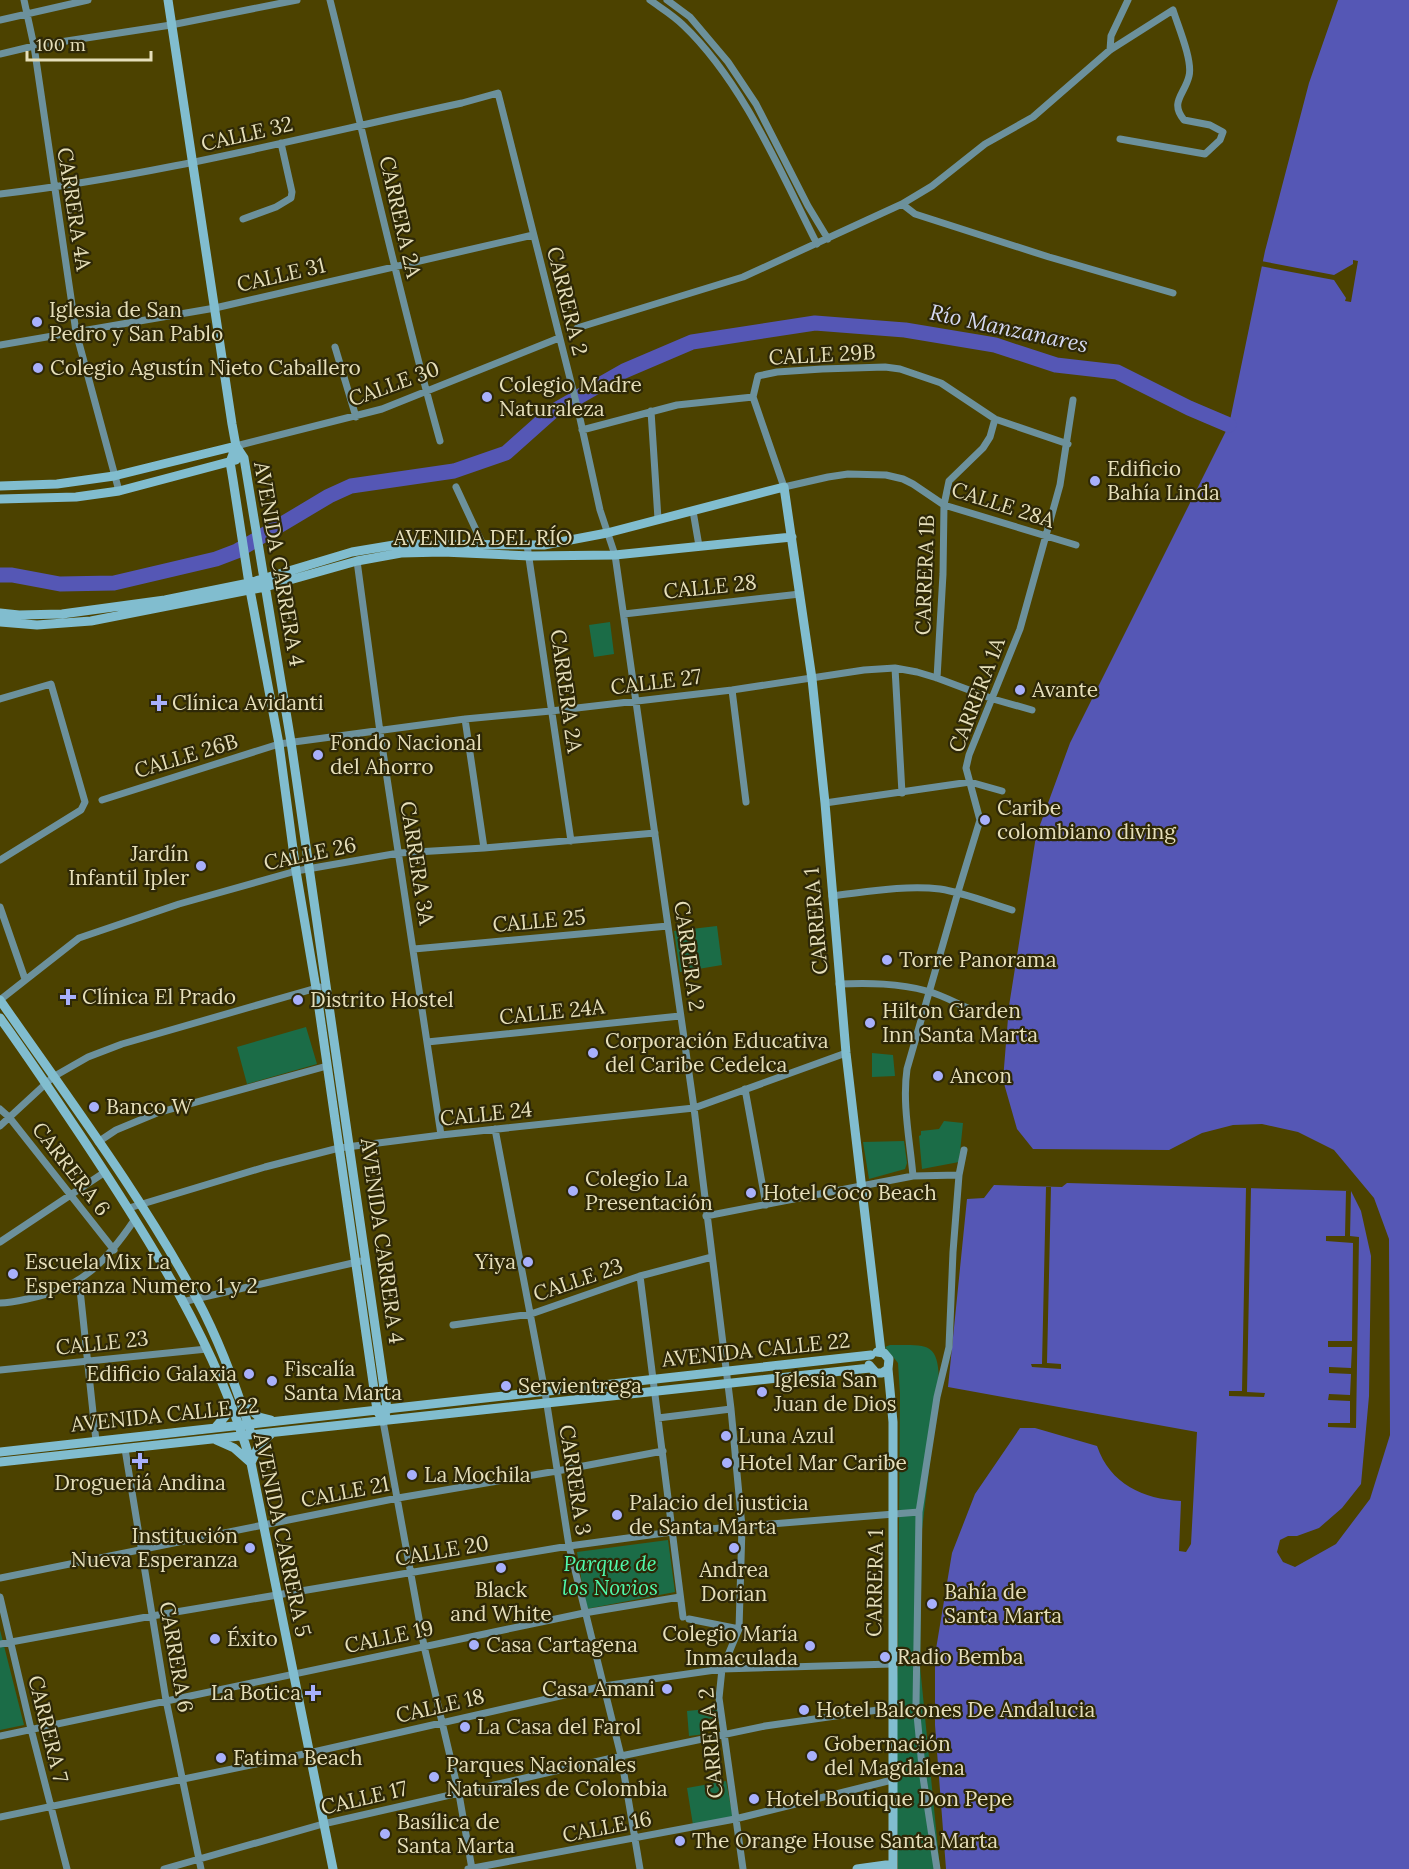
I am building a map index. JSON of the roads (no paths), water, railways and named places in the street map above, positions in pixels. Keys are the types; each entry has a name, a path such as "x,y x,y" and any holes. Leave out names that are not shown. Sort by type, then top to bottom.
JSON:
{"street":[{"name":"CARRERA 4A","path":"24,0 34,46 76,332 119,491"},
{"path":"0,20 88,0"},
{"name":"AVENIDA CARRERA 4","path":"168,0 236,446 244,458 291,742 387,1409 383,1421"},
{"path":"0,54 34,46 171,25 297,0"},
{"name":"CARRERA 2A","path":"330,0 426,393 440,441"},
{"path":"650,0 682,24 702,45 725,76 759,131 817,244"},
{"path":"667,0 690,17 710,39 756,104 808,206 828,239"},
{"path":"1110,50 1111,36 1128,0"},
{"path":"577,328 743,277 902,204 932,186 985,144 1033,117 1110,50 1173,10 1190,75 1178,101 1178,112 1184,120 1210,125 1224,132 1220,140 1205,154 1120,139"},
{"path":"702,45 710,39"},
{"name":"CALLE 32","path":"0,194 54,188 193,163 498,93"},
{"name":"CARRERA 2","path":"498,93 579,414 600,510 615,555 694,1108 729,1383 742,1527 740,1629 722,1669 719,1698 722,1734 742,1869"},
{"path":"243,219 276,207 291,198 292,192 281,143"},
{"path":"902,204 915,214 1049,257 1173,293"},
{"name":"CALLE 31","path":"0,345 215,308 533,235"},
{"name":"CALLE 30","path":"236,446 356,417 426,393 490,364 559,338"},
{"path":"336,346 356,417"},
{"name":"CALLE 29B","path":"582,430 677,405 753,397 756,380 763,374 885,368 900,369 941,383 995,419 1068,444"},
{"path":"753,397 784,487"},
{"name":"CARRERA 1A","path":"913,1176 905,1086 907,1069 980,820 966,768 969,755 1020,629 1060,485 1068,444 1072,400"},
{"path":"651,411 658,519"},
{"name":"CARRERA 1B","path":"937,678 944,505 949,482 983,448 990,437 995,419"},
{"path":"0,486 57,484 114,476 236,446"},
{"name":"AVENIDA CARRERA 4","path":"236,446 230,462 245,559 279,744 377,1410 383,1421"},
{"path":"0,499 76,497 119,491 244,458"},
{"path":"207,468 222,470 233,480"},
{"name":"CALLE 28A","path":"784,487 848,474 886,475 913,484 944,505 1076,545"},
{"path":"456,487 483,545"},
{"name":"AVENIDA DEL RÍO","path":"264,583 352,552 400,544 544,545 608,534 784,487"},
{"name":"CARRERA 1","path":"784,487 812,679 825,803 839,984 862,1186 876,1354"},
{"path":"693,511 699,546"},
{"name":"AVENIDA DEL RÍO","path":"0,622 37,625 91,621 357,561 401,554 443,552 530,556 615,555 792,537"},
{"name":"CARRERA 2A","path":"527,545 572,841"},
{"name":"CARRERA 3A","path":"357,561 380,732 441,1135"},
{"name":"AVENIDA DEL RÍO","path":"0,613 37,615 90,612 250,586"},
{"name":"CALLE 28","path":"624,614 800,594"},
{"path":"895,668 902,793"},
{"name":"CALLE 27","path":"279,744 465,719 732,690 895,668 937,678 993,699 1032,710"},
{"path":"0,699 51,684 85,802 84,807 0,860"},
{"path":"732,690 746,802"},
{"path":"465,719 484,848"},
{"name":"CALLE 26B","path":"102,800 279,744"},
{"path":"825,803 970,782 1002,791"},
{"name":"CALLE 26","path":"0,1000 79,938 179,904 296,871 399,853 655,833"},
{"path":"832,896 909,888 938,889 958,892 1012,910"},
{"path":"0,907 3,929 25,979"},
{"name":"CALLE 25","path":"414,950 668,926"},
{"path":"839,984 885,983 929,991 970,1009"},
{"path":"0,1126 49,1080 88,1057 122,1044 326,986"},
{"name":"AVENIDA CARRERA 5","path":"0,1000 129,1208 235,1400"},
{"name":"CALLE 24A","path":"427,1042 680,1016"},
{"name":"AVENIDA CARRERA 5","path":"1,1021 98,1142 140,1204 208,1321 247,1436 333,1869"},
{"name":"CALLE 24","path":"129,1208 265,1167 339,1148 694,1108 846,1053"},
{"path":"98,1142 116,1130 157,1113 327,1066"},
{"path":"745,1089 766,1204"},
{"name":"CARRERA 6","path":"0,1109 9,1117 114,1250"},
{"name":"CARRERA 3","path":"495,1129 547,1403 569,1546 621,1756 640,1869"},
{"path":"937,1869 922,1777 916,1705 919,1512 937,1397 949,1347 953,1252 959,1175 964,1149"},
{"path":"0,1242 105,1172"},
{"path":"706,1216 913,1176 959,1175"},
{"path":"0,1303 44,1296 79,1280 114,1250 135,1219"},
{"name":"CALLE 23","path":"453,1325 531,1314 640,1276 712,1257"},
{"path":"182,1302 366,1260"},
{"path":"640,1276 680,1597 686,1618 740,1629"},
{"path":"79,1280 96,1441"},
{"name":"CALLE 23","path":"0,1370 207,1349"},
{"path":"876,1354 889,1359 888,1369 879,1373 870,1368 868,1362 876,1354"},
{"name":"AVENIDA CALLE 22","path":"0,1452 876,1354"},
{"name":"AVENIDA CALLE 22","path":"0,1462 870,1368"},
{"name":"CARRERA 1","path":"888,1369 893,1422 893,1867"},
{"path":"215,1428 235,1400 251,1412 267,1420 276,1421"},
{"path":"658,1418 731,1409"},
{"path":"383,1421 424,1646 459,1794 471,1869"},
{"path":"213,1439 234,1448 251,1463 259,1445 273,1433"},
{"name":"CARRERA 6","path":"124,1449 166,1700 201,1869"},
{"name":"CALLE 21","path":"0,1578 398,1498 557,1472 663,1451"},
{"name":"CALLE 20","path":"0,1644 569,1546 672,1532 919,1512"},
{"name":"CARRERA 7","path":"0,1597 67,1869"},
{"name":"CALLE 19","path":"0,1736 584,1612 680,1597"},
{"name":"CALLE 18","path":"0,1817 309,1753 604,1686 722,1669 892,1664"},
{"name":"CALLE 17","path":"164,1869 323,1824 621,1756 722,1734 892,1708"},
{"name":"CALLE 16","path":"471,1869 735,1819 892,1780"},
{"path":"857,1869 893,1867"}],"waterway":[{"name":"Río Manzanares","path":"0,575 60,584 114,583 216,559 237,551 329,496 351,486 454,471 506,453 552,412 624,371 692,342 815,323 905,330 995,345 1056,365 1117,372 1229,425"}],"place":[{"name":"Iglesia de San Pedro y San Pablo","path":"37,322"},
{"name":"Colegio Agustín Nieto Caballero","path":"38,368"},
{"name":"Colegio Madre Naturaleza","path":"487,397"},
{"name":"Edificio Bahía Linda","path":"1095,481"},
{"name":"Avante","path":"1020,690"},
{"name":"Clínica Avidanti","path":"159,703"},
{"name":"Fondo Nacional del Ahorro","path":"318,755"},
{"name":"Caribe colombiano diving","path":"985,820"},
{"name":"Jardín Infantil Ipler","path":"201,866"},
{"name":"Torre Panorama","path":"887,960"},
{"name":"Clínica El Prado","path":"68,997"},
{"name":"Distrito Hostel","path":"298,1000"},
{"name":"Hilton Garden Inn Santa Marta","path":"870,1023"},
{"name":"Corporación Educativa del Caribe Cedelca","path":"593,1053"},
{"name":"Ancon","path":"938,1076"},
{"name":"Banco W","path":"94,1107"},
{"name":"Colegio La Presentación","path":"573,1191"},
{"name":"Hotel Coco Beach","path":"751,1193"},
{"name":"Yiya","path":"528,1262"},
{"name":"Escuela Mix La Esperanza Numero 1 y 2","path":"13,1274"},
{"name":"Edificio Galaxia","path":"249,1374"},
{"name":"Fiscalía Santa Marta","path":"272,1381"},
{"name":"Servientrega","path":"506,1386"},
{"name":"Iglesia San Juan de Dios","path":"762,1392"},
{"name":"Luna Azul","path":"726,1436"},
{"name":"Drogueriá Andina","path":"140,1461"},
{"name":"Hotel Mar Caribe","path":"727,1463"},
{"name":"La Mochila","path":"412,1475"},
{"name":"Palacio del justicia de Santa Marta","path":"617,1515"},
{"name":"Institución Nueva Esperanza","path":"250,1548"},
{"name":"Andrea Dorian","path":"734,1548"},
{"name":"Black and White","path":"501,1568"},
{"name":"Bahía de Santa Marta","path":"932,1604"},
{"name":"Éxito","path":"215,1639"},
{"name":"Casa Cartagena","path":"474,1645"},
{"name":"Colegio María Inmaculada","path":"810,1646"},
{"name":"Radio Bemba","path":"885,1657"},
{"name":"Casa Amani","path":"667,1689"},
{"name":"La Botica","path":"313,1693"},
{"name":"Hotel Balcones De Andalucia","path":"804,1710"},
{"name":"La Casa del Farol","path":"465,1727"},
{"name":"Gobernación del Magdalena","path":"812,1756"},
{"name":"Fatima Beach","path":"221,1758"},
{"name":"Parques Nacionales Naturales de Colombia","path":"434,1777"},
{"name":"Hotel Boutique Don Pepe","path":"754,1799"},
{"name":"Basílica de Santa Marta","path":"385,1834"},
{"name":"The Orange House Santa Marta","path":"680,1841"}],"park label":[{"name":"Parque de los Novios","path":"610,1576"}]}
